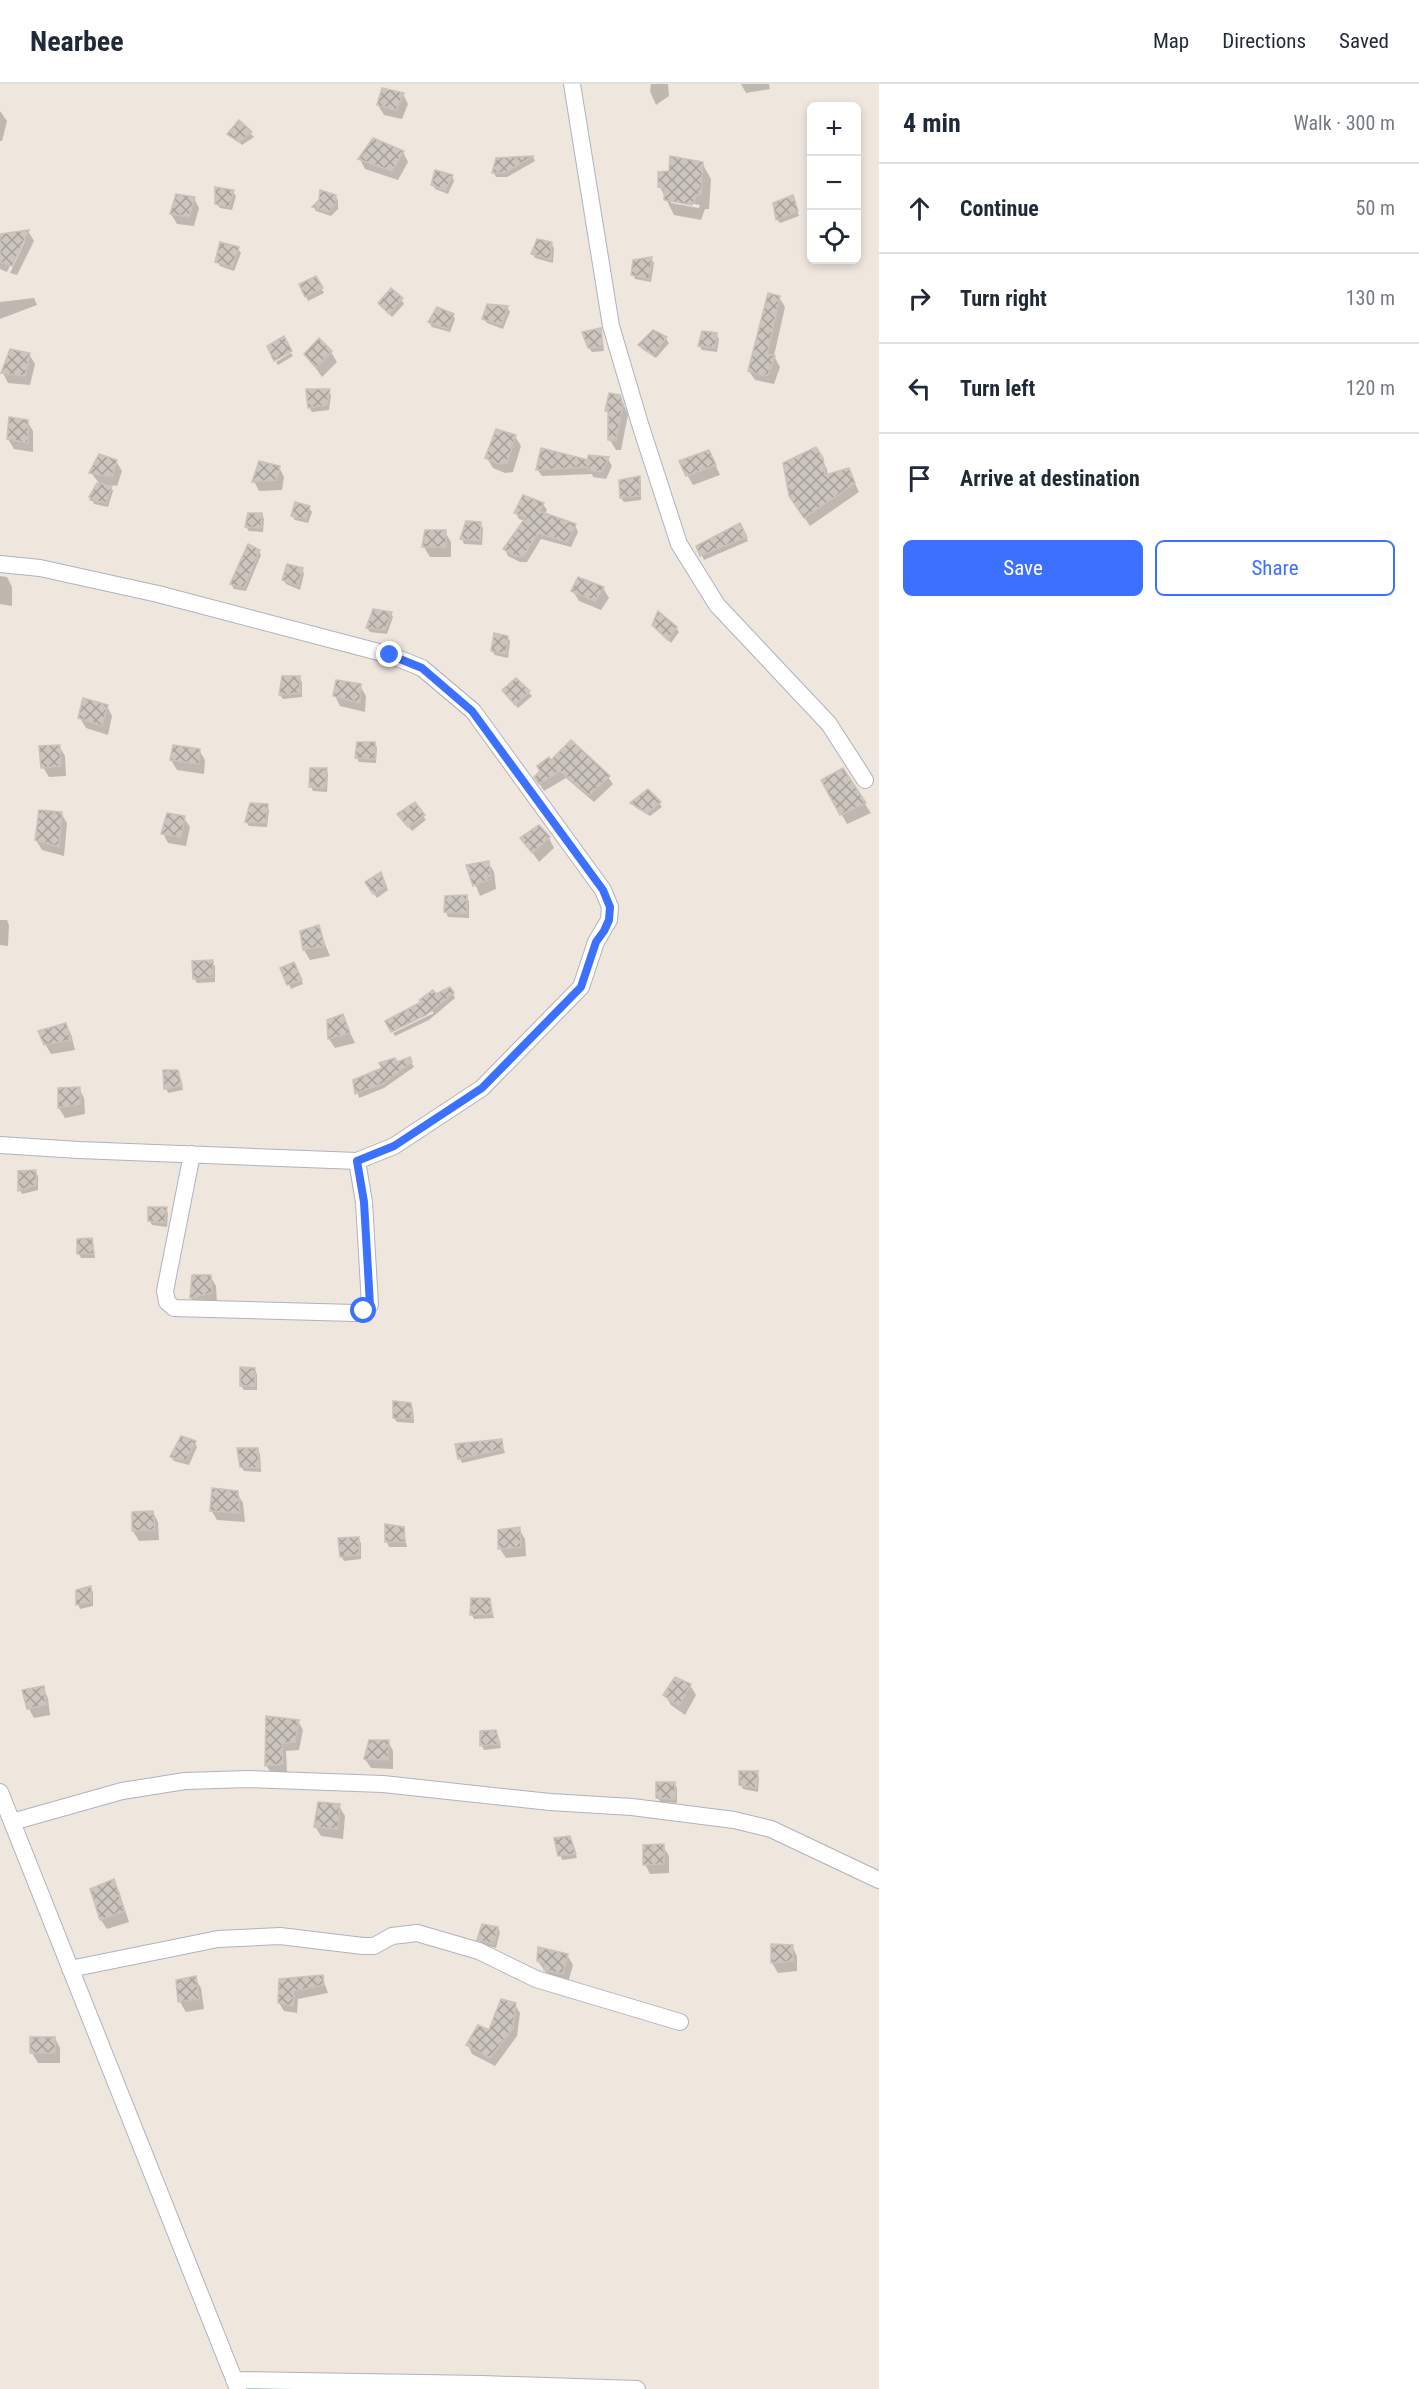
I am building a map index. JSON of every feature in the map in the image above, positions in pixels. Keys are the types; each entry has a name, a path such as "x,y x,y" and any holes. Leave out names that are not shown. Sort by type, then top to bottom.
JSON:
{"street":[{"path":"572,84 611,326 679,544 717,605 829,724 865,780"},
{"path":"0,564 40,568 158,594 390,655 422,668 472,711 603,890 610,907 609,920 596,942 581,987 482,1088 394,1146 357,1161 0,1145"},
{"path":"192,1154 165,1291 167,1302 174,1308 355,1313 364,1311 370,1305 364,1202 357,1161"},
{"path":"12,1822 122,1791 185,1781 248,1779 383,1784 550,1802 632,1807 734,1820 771,1829 879,1880"},
{"path":"0,1792 236,2385 482,2384 637,2389"},
{"path":"70,1969 218,1939 280,1936 374,1946 392,1936 417,1934 479,1951 536,1979 680,2022"}],"building":[{"path":"382,88 404,93 396,110 377,105"},
{"path":"239,120 252,132 239,142 227,134"},
{"path":"373,138 404,151 392,171 358,159"},
{"path":"534,156 504,173 492,173 496,158"},
{"path":"670,156 703,162 701,194 697,195 692,205 664,200 665,188 658,187 658,172 669,171"},
{"path":"435,170 453,175 445,190 431,185"},
{"path":"215,187 234,190 229,207 215,204"},
{"path":"320,190 336,195 336,204 329,212 312,207 319,200"},
{"path":"176,194 195,197 189,217 170,214"},
{"path":"793,195 798,211 776,220 773,203"},
{"path":"29,230 12,266 0,262 0,234"},
{"path":"537,239 552,242 551,260 531,254"},
{"path":"220,242 239,247 232,267 215,262"},
{"path":"652,257 649,279 631,275 633,260"},
{"path":"316,276 323,288 305,297 299,284"},
{"path":"391,288 403,298 389,314 378,303"},
{"path":"768,293 780,296 767,354 775,356 768,375 761,375 748,371"},
{"path":"487,304 508,306 501,325 482,319"},
{"path":"437,307 454,314 447,329 428,322"},
{"path":"601,328 603,347 588,348 582,332"},
{"path":"653,330 667,337 653,355 638,345"},
{"path":"702,331 717,333 715,348 698,346"},
{"path":"284,336 292,351 274,361 267,346"},
{"path":"319,338 332,351 316,368 304,354"},
{"path":"10,349 30,353 25,376 1,373"},
{"path":"306,389 330,389 327,405 308,408"},
{"path":"609,393 620,395 623,404 616,441 608,440 608,411 605,411"},
{"path":"9,417 28,420 28,443 7,439"},
{"path":"496,429 516,435 507,463 498,464 485,458"},
{"path":"816,447 823,458 825,475 849,468 855,483 804,518 789,496 783,463"},
{"path":"541,448 588,460 588,455 609,457 602,472 588,470 588,467 536,470"},
{"path":"709,450 716,465 686,476 679,461"},
{"path":"99,454 117,460 112,477 89,473"},
{"path":"259,461 280,466 277,480 252,482"},
{"path":"640,476 640,496 620,498 619,480"},
{"path":"97,483 112,486 106,503 90,500 89,497"},
{"path":"523,495 544,503 539,511 576,524 567,542 538,533 524,556 515,556 503,549 526,517 514,513"},
{"path":"295,502 310,506 306,519 291,516"},
{"path":"248,513 262,513 261,528 245,527"},
{"path":"466,521 481,522 480,541 460,539"},
{"path":"740,523 747,537 700,556 696,546"},
{"path":"425,530 446,530 446,547 422,547"},
{"path":"248,544 260,550 244,588 230,584"},
{"path":"287,564 303,568 298,586 282,580"},
{"path":"578,577 604,587 595,601 571,591"},
{"path":"373,609 392,612 385,630 366,628"},
{"path":"658,611 677,627 668,640 652,625"},
{"path":"494,633 508,636 506,654 491,651"},
{"path":"282,676 300,676 300,693 279,695"},
{"path":"516,678 530,691 515,705 502,690"},
{"path":"336,680 361,684 360,703 333,696"},
{"path":"83,698 108,705 102,726 78,718"},
{"path":"571,740 610,776 589,795 560,771 539,784 534,777 540,771 537,766 549,757 551,760"},
{"path":"357,742 375,742 375,759 355,758"},
{"path":"60,745 61,766 41,768 39,746"},
{"path":"173,745 200,749 199,764 170,760"},
{"path":"310,768 327,768 325,788 309,787"},
{"path":"843,768 866,803 840,815 821,780"},
{"path":"648,789 661,802 647,813 630,803"},
{"path":"415,802 425,815 408,827 397,814"},
{"path":"250,803 268,804 266,823 245,822"},
{"path":"39,810 62,812 59,847 35,840"},
{"path":"167,813 185,816 181,837 161,834"},
{"path":"539,825 550,837 532,853 520,838"},
{"path":"489,861 491,879 473,886 466,865"},
{"path":"381,872 386,886 373,894 365,882"},
{"path":"467,895 467,914 444,912 445,896"},
{"path":"319,925 325,946 303,950 300,931"},
{"path":"213,960 213,977 193,979 192,961"},
{"path":"294,962 302,980 287,985 280,968"},
{"path":"450,987 454,993 426,1015 391,1032 385,1021 421,1002 419,1000 433,990 436,994"},
{"path":"343,1014 350,1033 328,1039 327,1020"},
{"path":"66,1023 71,1040 44,1045 38,1031"},
{"path":"410,1057 412,1062 382,1084 355,1094 353,1080 382,1068 379,1063 395,1058 397,1062"},
{"path":"163,1070 178,1070 182,1086 164,1089"},
{"path":"80,1087 80,1104 58,1108 58,1088"},
{"path":"36,1170 36,1185 18,1191 18,1171"},
{"path":"148,1207 167,1207 165,1223 148,1221"},
{"path":"92,1238 94,1254 77,1254 77,1239"},
{"path":"192,1275 211,1275 212,1293 190,1298"},
{"path":"240,1367 255,1368 255,1386 240,1386"},
{"path":"393,1401 411,1403 413,1419 393,1418"},
{"path":"181,1436 196,1441 186,1461 170,1457"},
{"path":"502,1439 503,1449 458,1459 455,1444"},
{"path":"237,1448 258,1448 259,1468 240,1467"},
{"path":"212,1488 238,1491 240,1513 210,1511"},
{"path":"153,1511 155,1530 132,1531 132,1512"},
{"path":"385,1524 404,1527 405,1542 385,1542"},
{"path":"520,1527 521,1547 498,1549 498,1530"},
{"path":"359,1537 359,1555 340,1557 338,1538"},
{"path":"91,1586 91,1602 76,1605 76,1590"},
{"path":"471,1598 490,1598 492,1614 470,1615"},
{"path":"675,1677 691,1684 679,1706 663,1695"},
{"path":"44,1686 46,1705 27,1709 22,1690"},
{"path":"266,1716 299,1720 295,1742 282,1743 283,1764 265,1766"},
{"path":"496,1730 500,1744 480,1746 480,1731"},
{"path":"369,1740 389,1740 388,1760 364,1759"},
{"path":"739,1771 758,1771 756,1788 739,1785"},
{"path":"656,1782 675,1782 675,1799 656,1798"},
{"path":"318,1802 340,1804 338,1829 314,1827"},
{"path":"570,1836 576,1854 558,1856 554,1838"},
{"path":"664,1844 664,1864 643,1865 643,1845"},
{"path":"114,1879 124,1911 100,1920 90,1889"},
{"path":"482,1924 498,1927 494,1944 477,1940"},
{"path":"771,1944 793,1945 793,1961 771,1963"},
{"path":"538,1947 568,1954 563,1974 544,1970 545,1964 537,1961"},
{"path":"323,1975 324,1985 294,1991 293,2006 278,2003 279,1979"},
{"path":"196,1976 199,1999 178,2002 176,1980"},
{"path":"501,1999 516,2003 513,2028 490,2058 466,2045 478,2025 489,2030"},
{"path":"30,2037 55,2037 55,2053 30,2053"}],"route":[{"path":"364,1311 370,1305 364,1202 357,1161 394,1146 482,1088 558,1012 581,987 596,942 609,920 610,907 603,890 472,711 422,668 390,655"}]}
